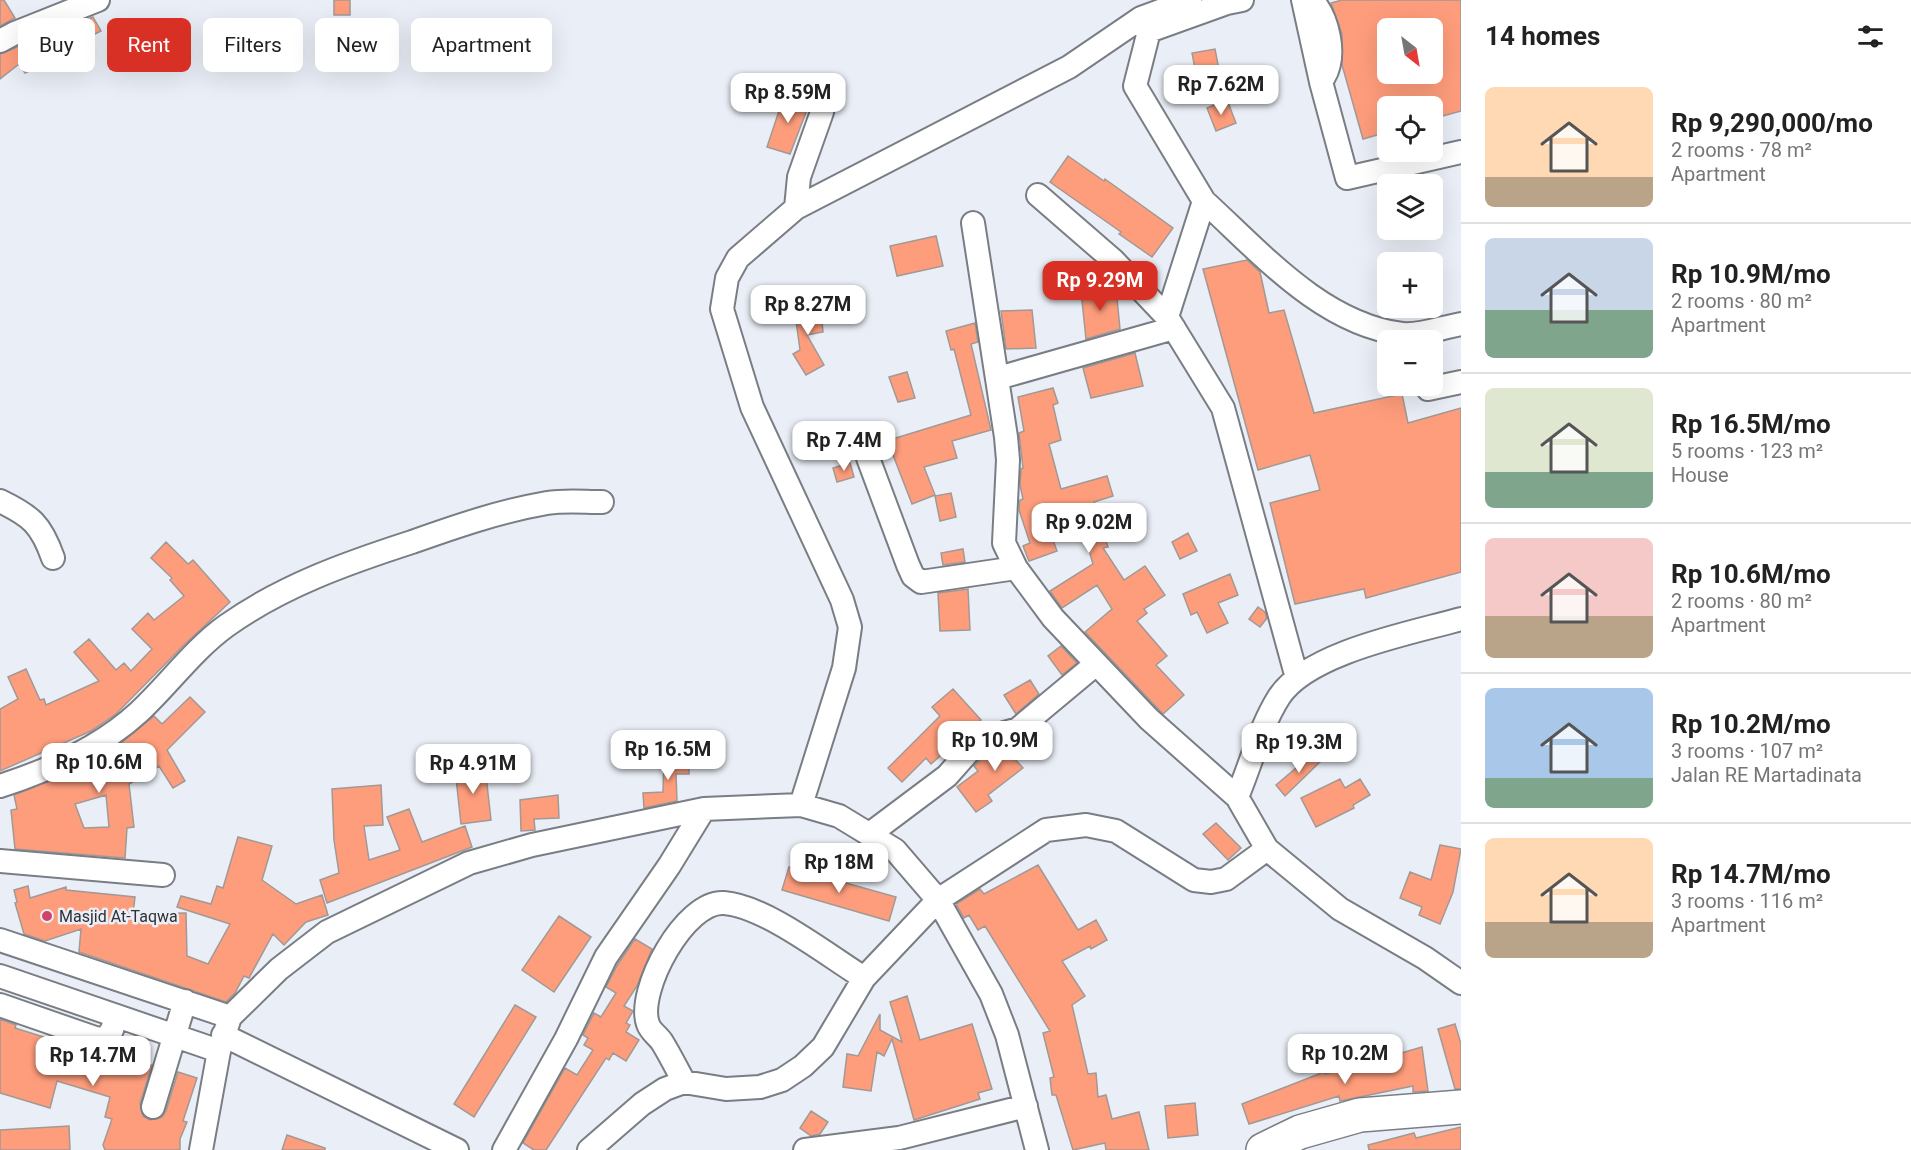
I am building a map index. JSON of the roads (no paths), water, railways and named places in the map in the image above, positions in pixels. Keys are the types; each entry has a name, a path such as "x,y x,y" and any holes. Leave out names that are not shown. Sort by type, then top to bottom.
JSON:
{"highway":[{"path":"1263,1150 1300,1132 1360,1115 1461,1107"}],"street":[{"path":"0,41 33,25 98,0"},
{"path":"801,805 844,668 850,627 849,618 752,407 722,309 727,278 738,258 796,208 1069,67 1142,18 1190,0"},
{"path":"1242,0 1227,3 1149,31 1135,86 1204,201 1299,286 1351,320 1383,330"},
{"path":"1303,0 1321,82 1347,178 1461,152"},
{"path":"1312,0 1320,9 1330,43 1330,67 1321,82"},
{"path":"796,208 799,177 822,112"},
{"path":"1038,195 1113,260 1171,322 1223,408 1297,678"},
{"path":"1171,322 1204,201"},
{"path":"973,223 998,378 1008,460 1004,543 1016,568 1053,618 1149,719 1245,798 1267,832 1283,850 1344,905 1392,922 1461,967"},
{"path":"998,378 1171,322"},
{"path":"1435,330 1461,324"},
{"path":"1443,386 1461,382"},
{"path":"868,458 908,565 913,576 921,582 1016,568"},
{"path":"0,501 30,516 48,544 53,558"},
{"path":"0,786 66,760 111,735 140,711 170,678 226,626 291,587 367,557 485,517 550,503 602,502"},
{"path":"1461,619 1333,656 1297,678 1281,694 1266,720 1248,770 1245,798 1267,849 1344,905 1461,983"},
{"path":"871,833 947,776 971,749 991,737 1018,729 1096,664"},
{"path":"201,1150 224,1034 279,969 327,932 469,863 532,845 704,809 801,805 839,816 871,833 895,850 938,900 991,994 1007,1035 1038,1150"},
{"path":"504,1150 566,1039 606,957 669,866 704,809"},
{"path":"589,1150 642,1104 665,1089 684,1082 726,1089 760,1087 782,1080 803,1066 823,1047 864,978 938,900 1046,830 1086,825 1116,831 1194,880 1211,882 1226,879 1267,849"},
{"path":"0,861 163,874"},
{"path":"684,1082 661,1041 648,1025 645,1002 667,948 681,927 698,914 721,903 751,908 864,978"},
{"path":"0,940 184,1001 224,1034 457,1150"},
{"path":"0,976 174,1035 224,1034"},
{"path":"153,1107 184,1001"},
{"path":"0,1005 98,1039 107,1037 112,1030 116,1016"},
{"path":"804,1150 899,1138 1026,1106"}],"place":[{"name":"Masjid At-Taqwa","path":"47,916"}]}
